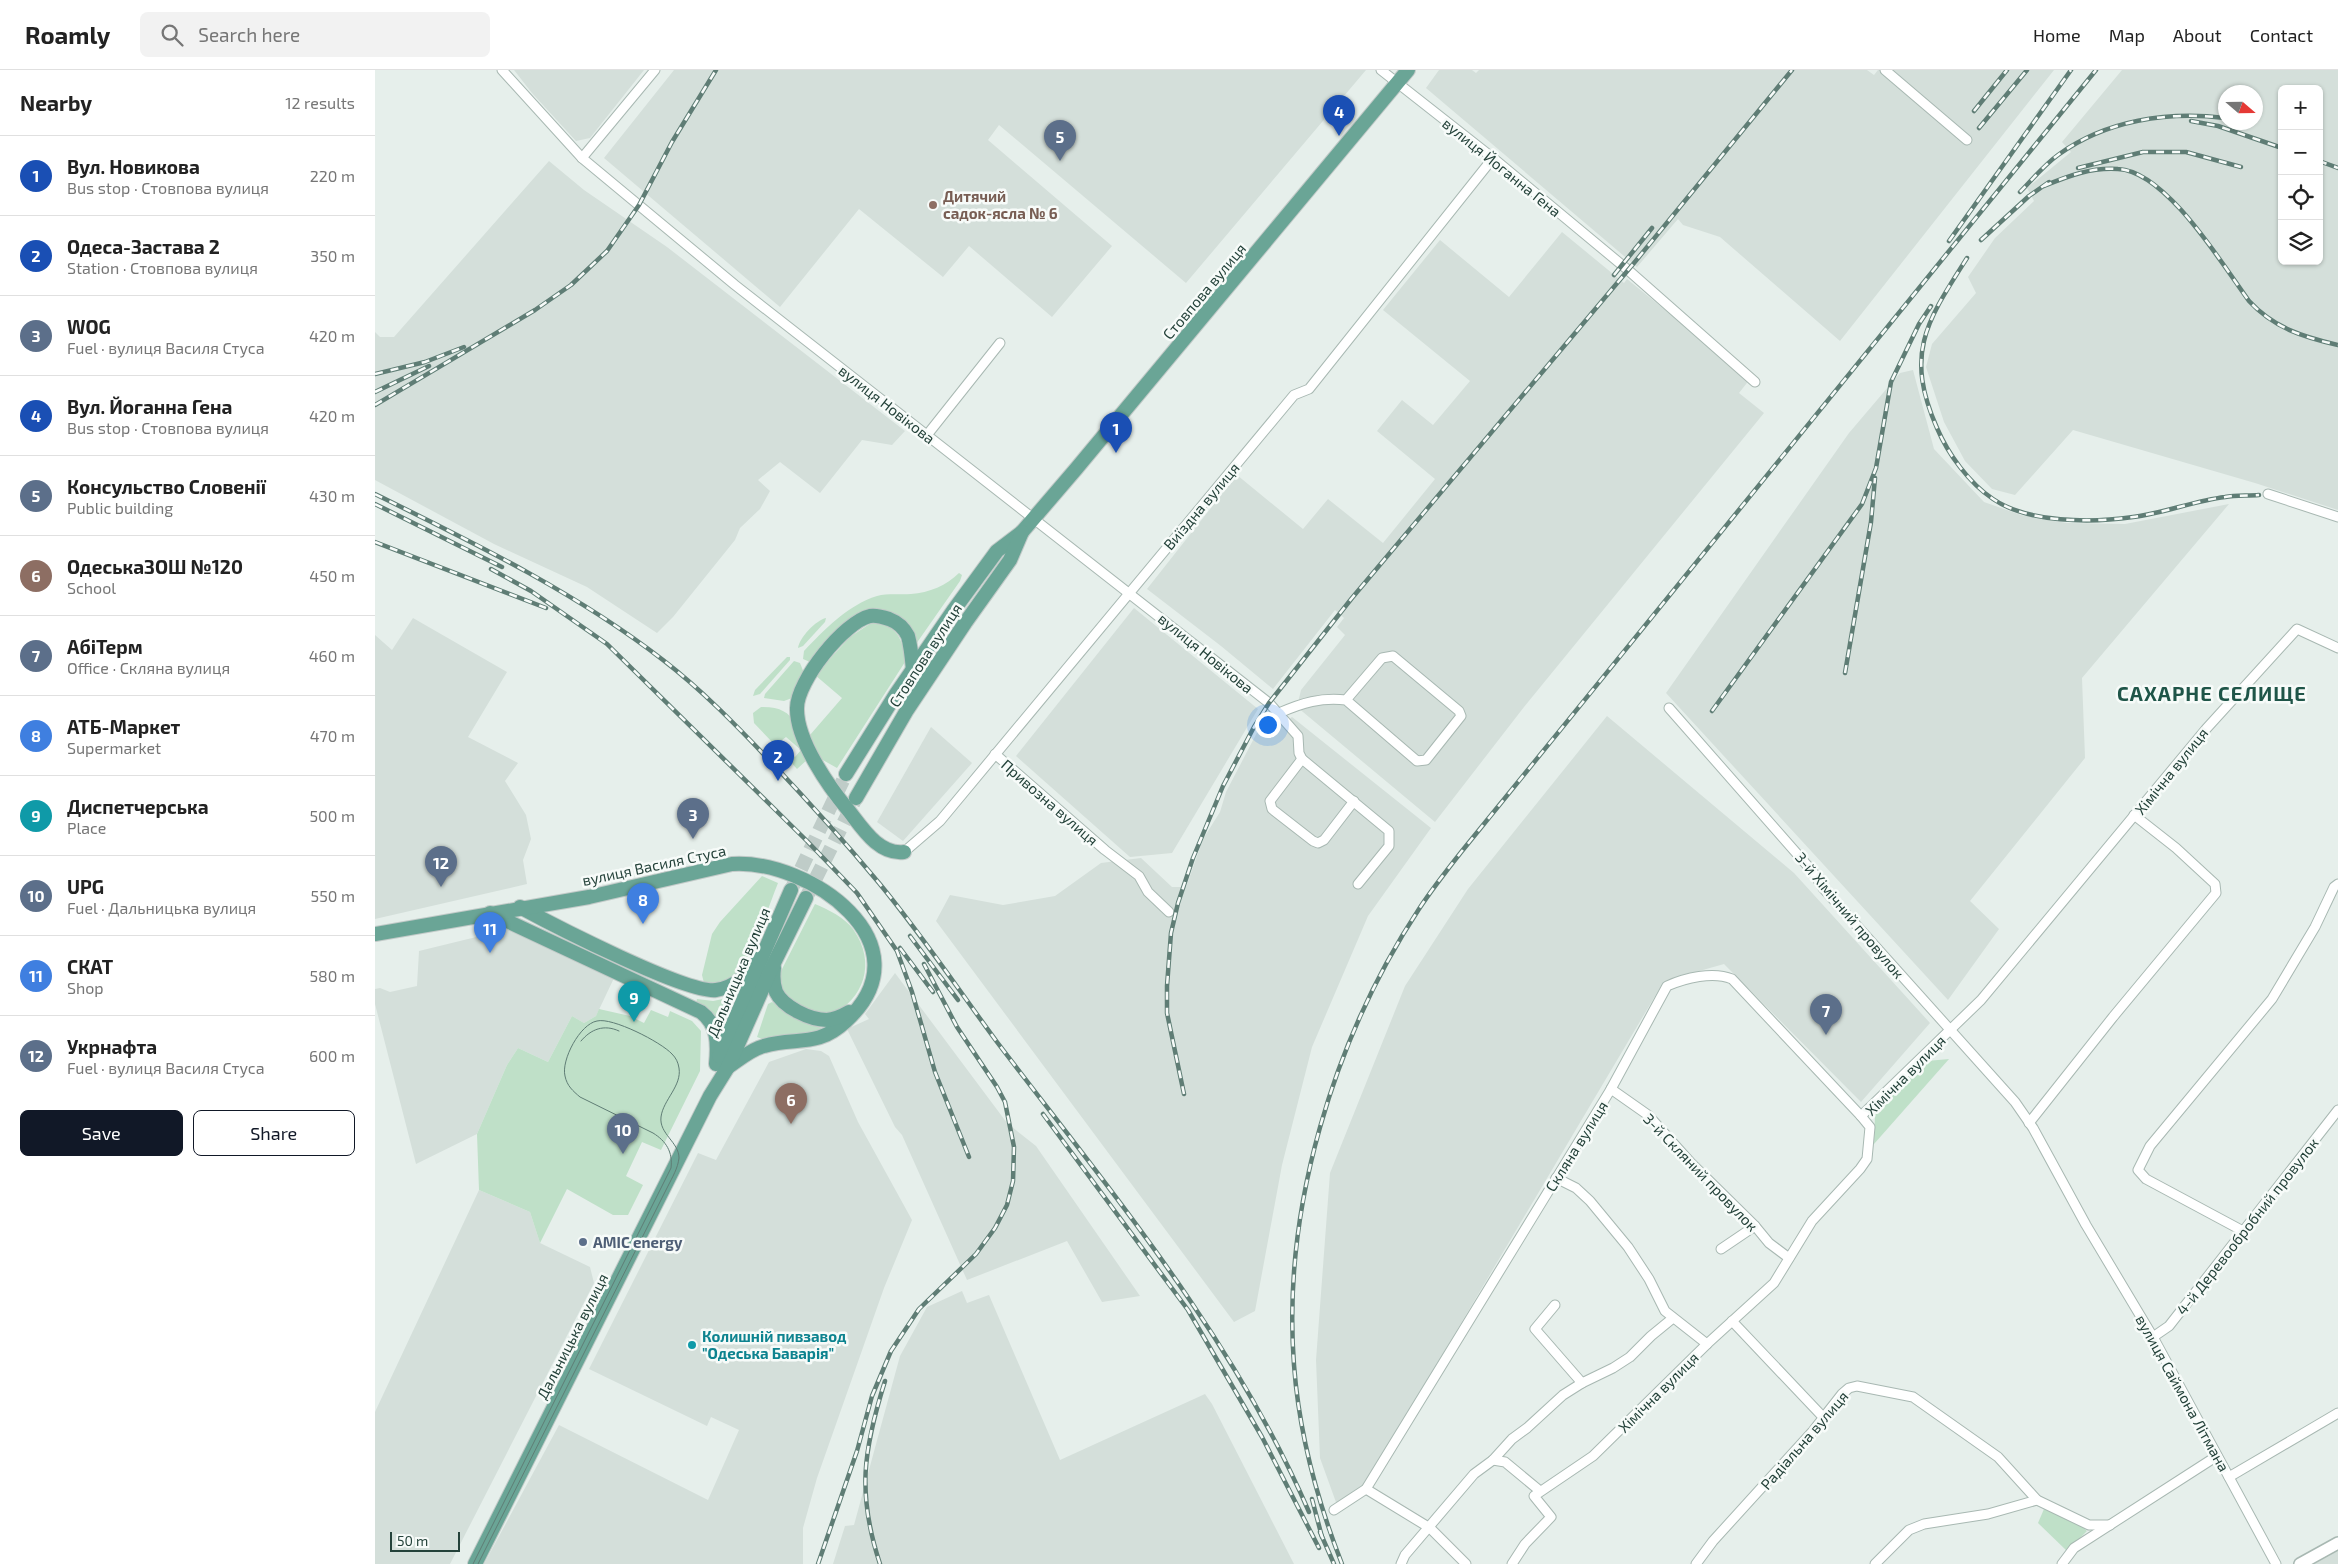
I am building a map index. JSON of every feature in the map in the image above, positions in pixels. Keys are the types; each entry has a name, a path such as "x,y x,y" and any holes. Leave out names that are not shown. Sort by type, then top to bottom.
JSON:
{"main road":[{"name":"Стовпова вулиця","path":"846,774 913,670 997,551 1022,532 1034,518 1209,311 1408,70"},
{"name":"Стовпова вулиця","path":"855,798 907,710 1010,560 1022,532"},
{"path":"904,852 895,853 878,845 835,794 825,779 803,736 797,719 797,707 801,688 820,660 848,631 871,616 883,616 902,626 910,644 913,670"},
{"name":"вулиця Василя Стуса","path":"375,934 490,912 589,897 732,864 752,864 777,868 799,877 834,898 864,928 872,947 874,967 871,985 859,1006 846,1021 823,1037 804,1042 763,1046 722,1065"},
{"name":"Дальницька вулиця","path":"475,1564 710,1096 761,957 791,890"},
{"name":"Дальницька вулиця","path":"722,1065 806,898"},
{"path":"521,907 671,979 703,990 729,987 739,981 761,957"},
{"path":"490,912 701,1012 711,1021 722,1065"},
{"path":"774,963 774,986 777,994 781,1000 796,1010 814,1018 829,1020 837,1018 859,1006"}],"street":[{"name":"вулиця Новікова","path":"503,70 582,158 735,285 1129,592 1279,713 1298,736 1299,754 1302,759"},
{"path":"582,158 655,70"},
{"name":"вулиця Йоганна Гена","path":"1381,70 1493,158 1625,267 1755,382"},
{"path":"1885,70 1967,140"},
{"name":"Виїздна вулиця","path":"904,852 940,821 1294,395 1309,389 1493,158"},
{"path":"927,435 1000,343"},
{"path":"2268,494 2338,517"},
{"name":"Хімічна вулиця","path":"1540,1491 1593,1456 1707,1344 1774,1283 1812,1221 1867,1159 1870,1127 1861,1116 1981,1000 2205,728 2297,629 2338,648"},
{"path":"1279,713 1309,701 1328,698 1346,700 1417,761 1427,760 1461,716 1459,711 1393,656 1382,658 1346,700"},
{"name":"3-й Хімічний провулок","path":"1669,708 1813,872 1823,888 2015,1102 2029,1123 2085,1225"},
{"name":"Привозна вулиця","path":"995,754 1105,850 1139,876 1148,892 1169,912"},
{"path":"1354,801 1324,840 1318,843 1272,809 1270,801 1302,759 1354,801 1389,831 1389,846 1358,884"},
{"path":"2029,1123 2113,1017 2216,893 2215,884 2176,848 2134,816"},
{"path":"2243,1231 2146,1179 2139,1170 2150,1146 2272,1000 2315,926 2334,887 2338,884"},
{"name":"Скляна вулиця","path":"1334,1510 1366,1489 1611,1089 1667,986 1679,980 1722,974 1732,979 1861,1116"},
{"name":"3-й Скляний провулок","path":"1611,1089 1648,1115 1691,1163 1755,1226 1769,1243 1789,1258"},
{"name":"4-й Деревообробний провулок","path":"2153,1337 2169,1326 2338,1110"},
{"path":"1556,1178 1576,1188 1591,1201 1649,1279 1665,1312 1707,1344"},
{"name":"вулиця Саймона Літмана","path":"2085,1225 2153,1337 2276,1564"},
{"path":"1721,1249 1755,1226"},
{"path":"1555,1305 1535,1329 1582,1383"},
{"path":"1401,1564 1405,1555 1430,1528 1474,1474 1493,1460 1512,1439 1563,1394 1630,1357 1673,1318"},
{"path":"1732,1321 1823,1417"},
{"name":"Радіальна вулиця","path":"1696,1564 1713,1541 1813,1431 1842,1394 1849,1388 1857,1386 1913,1397 1998,1457 2037,1500 2089,1525 2110,1525"},
{"path":"2229,1477 2338,1413"},
{"path":"2061,1564 2073,1548 2217,1456"},
{"path":"1493,1460 1505,1462 1540,1491 1534,1496 1551,1517 1525,1544 1512,1564"},
{"path":"1366,1489 1430,1528 1466,1564"},
{"path":"1875,1564 1909,1530 1924,1524 1988,1514 2037,1500"},
{"path":"2300,1564 2338,1543"}],"shaded area":[{"path":"514,70 644,70 590,138 576,141 532,93"},
{"path":"674,70 1366,70 1186,283 999,125 988,140 1112,246 1052,317 969,246 943,277 859,209 780,307 604,158"},
{"path":"1439,70 1472,70 1476,73 1479,70 1867,70 1874,75 1878,70 2054,70 1840,341 1720,237 1683,225 1678,219 1637,267 1426,88"},
{"path":"2122,70 2338,70 2338,510 2255,483 2073,430 2015,495 1992,489 1965,461 1944,422 1926,367 1932,344 1976,293 1968,277 1995,238 2034,201 2027,188 2071,152 2062,142"},
{"path":"549,161 584,190 667,247 905,431 892,445 862,440 820,493 780,462 758,480 770,491 760,509 740,528 735,540 673,617 657,633 587,587 494,544 375,480 375,332 380,337 394,337"},
{"path":"1562,232 1624,283 1627,279 1750,379 1739,393 1764,413 1524,707 1435,822 1297,707 1301,690 1345,635 1337,627 1344,618 1335,610 1273,689 1147,589 1237,475 1303,529 1328,499 1383,543 1435,479 1377,431 1402,400 1433,425 1470,381 1383,310 1440,240 1509,297"},
{"path":"1913,370 1934,449 1984,502 2021,515 2067,523 2125,524 2229,504 2082,678 2085,758 1970,901 1999,929 1948,1000 1666,693 1849,433 1900,373"},
{"path":"1134,608 1258,709 1172,853 1130,857 1016,756"},
{"path":"413,618 507,672 468,737 518,763 505,781 526,815 531,839 523,860 527,884 375,919 375,635 392,650"},
{"path":"1607,716 1794,873 1930,1023 1861,1102 1724,964 1664,981 1365,1485 1337,1505 1320,1458 1316,1360 1330,1173 1405,986 1468,889"},
{"path":"1292,717 1431,828 1368,916 1312,1047 1282,1165 1255,1311 1234,1322 936,921 950,895 1003,905 1055,896 1101,863 1141,858 1172,887 1186,887 1203,839 1220,812 1226,792 1262,723 1273,731"},
{"path":"931,727 972,763 903,841 877,822"},
{"path":"513,928 614,978 596,1016 584,1023 572,1016 548,1062 518,1048 507,1065 477,1134 416,1164 375,1004 375,989 380,988 390,992 417,986 419,951"},
{"path":"895,973 1007,1123 1036,1146 1140,1296 1102,1302 1067,1241 967,1280 902,1135 895,1127 847,1029 869,1019 865,1014"},
{"path":"806,1049 821,1051 829,1056 858,1122 912,1220 884,1288 817,1478 803,1528 803,1564 484,1564 559,1425 708,1500 739,1430 711,1417 707,1426 589,1369 698,1153 716,1160 769,1062"},
{"path":"479,1190 530,1212 540,1243 590,1267 594,1283 450,1564 375,1564 375,1412"},
{"path":"962,1291 967,1303 989,1295 1060,1460 1205,1394 1212,1404 1294,1564 833,1564 845,1526 854,1525 900,1356 927,1307"},
{"path":"2338,1546 2338,1564 2303,1564"}],"green space":[{"path":"959,573 962,575 960,581 916,644 883,611 810,662 803,659 804,651 837,619 856,605 881,595 911,594 931,590 949,581"},
{"path":"826,618 825,622 803,646 798,648 801,639 809,630"},
{"path":"871,623 880,623 897,634 903,646 905,662 837,768 821,759 810,735 842,698 815,675 850,637"},
{"path":"787,657 790,657 790,660 760,694 753,696 755,690"},
{"path":"794,661 800,663 804,673 792,698 784,701 764,698 765,694"},
{"path":"761,707 782,711 789,715 794,722 808,759 797,769 778,748 781,746 795,757 801,750 786,737 777,744 774,744 754,723 753,713"},
{"path":"762,876 778,883 747,959 731,978 720,982 704,983 702,975 712,934 720,922"},
{"path":"815,904 836,914 853,929 864,955 865,967 859,990 842,1009 830,1016 797,1004 785,994 778,977"},
{"path":"728,998 730,1002 720,1023 696,1003 697,999 713,1001"},
{"path":"772,1002 796,1019 821,1028 821,1032 765,1040 757,1037 768,1004"},
{"path":"599,1009 630,1016 644,1023 651,1010 668,1017 670,1011 692,1021 701,1031 700,1071 661,1150 642,1142 626,1176 643,1185 628,1215 613,1215 567,1189 540,1243 530,1212 479,1190 477,1134 507,1065 518,1048 548,1062 572,1016 584,1023 596,1016"},
{"path":"1949,1059 1874,1144 1875,1115 1895,1089 1927,1061"},
{"path":"2044,1509 2079,1524 2087,1531 2067,1551 2038,1523"}],"tunnel":[{"path":"792,888 846,774"},
{"path":"806,898 856,798"}],"tram line":[{"path":"473,1564 671,1168 670,1152 658,1136 580,1097 567,1083 565,1076 566,1061 578,1036 584,1029 597,1021 613,1023 658,1043 677,1060 679,1068 678,1081 662,1111 661,1123 676,1147 679,1158 673,1176 478,1564"},
{"path":"581,1041 589,1033 598,1029 608,1028 619,1031"}],"railway":[{"path":"375,405 535,310 571,285 607,251 639,205 672,142 716,70"},
{"path":"1184,1094 1167,1013 1171,933 1178,903 1193,858 1223,786 1254,727 1269,703 1352,598 1634,263 1792,70"},
{"path":"1974,111 2007,70"},
{"path":"1979,128 2027,70"},
{"path":"1949,241 2071,70"},
{"path":"1342,1564 1317,1491 1300,1416 1294,1365 1292,1306 1297,1246 1306,1186 1320,1127 1339,1069 1362,1013 1389,959 1424,902 1462,851 2096,70"},
{"path":"2020,192 2058,155 2096,133 2117,126 2160,117 2218,117"},
{"path":"2191,121 2218,126 2278,147"},
{"path":"2078,168 2143,152 2186,152 2241,167"},
{"path":"2323,162 2338,168"},
{"path":"2044,186 2071,176 2099,169 2118,169 2136,174 2155,185 2173,202 2208,244 2249,301 2259,310 2279,325 2301,335 2338,345"},
{"path":"1981,240 2029,196 2049,182"},
{"path":"1614,275 1652,228"},
{"path":"1967,258 1931,320 1921,358 1922,379 1927,402 1942,438 1953,458 1984,492 2007,507 2024,513 2042,517 2079,520 2133,517 2213,499 2259,495"},
{"path":"1712,711 1862,504 1876,468 1891,382 1919,324 1931,306"},
{"path":"375,374 425,362 464,347"},
{"path":"375,392 429,366"},
{"path":"1845,673 1871,522 1875,478"},
{"path":"375,494 523,570 595,612 629,635 663,660 705,696 799,791 895,902 997,1042 1168,1268 1245,1386 1279,1448 1309,1512"},
{"path":"375,504 502,567"},
{"path":"375,542 546,608"},
{"path":"491,569 531,591 607,644 807,841 857,893 897,951 912,992 935,1072 969,1157"},
{"path":"910,936 958,1000"},
{"path":"900,948 933,992"},
{"path":"818,1564 857,1451 872,1396 891,1351 919,1309 976,1254 995,1228 1007,1205 1013,1181 1014,1147 1005,1102 957,1027 924,964"},
{"path":"1043,1114 1188,1310 1262,1437 1319,1548"},
{"path":"880,1564 868,1516 866,1472 872,1429 885,1381"},
{"path":"1312,1499 1322,1537"},
{"path":"1320,1532 1334,1564"}],"place":[{"name":"Вул. Йоганна Гена","path":"1339,136"},
{"name":"Консульство Словенії","path":"1060,161"},
{"name":"Дитячий садок-ясла № 6","path":"933,205"},
{"name":"Вул. Новикова","path":"1116,453"},
{"name":"Одеса-Застава 2","path":"778,781"},
{"name":"WOG","path":"693,839"},
{"name":"Укрнафта","path":"441,887"},
{"name":"АТБ-Маркет","path":"643,924"},
{"name":"СКАТ","path":"490,953"},
{"name":"Диспетчерська","path":"634,1022"},
{"name":"АбіТерм","path":"1826,1035"},
{"name":"ОдеськаЗОШ №120","path":"791,1124"},
{"name":"UPG","path":"623,1154"},
{"name":"AMIC energy","path":"583,1242"},
{"name":"Колишній пивзавод \"Одеська Баварія\"","path":"692,1345"}],"district":[{"name":"САХАРНЕ СЕЛИЩЕ","path":"2212,693"}]}
